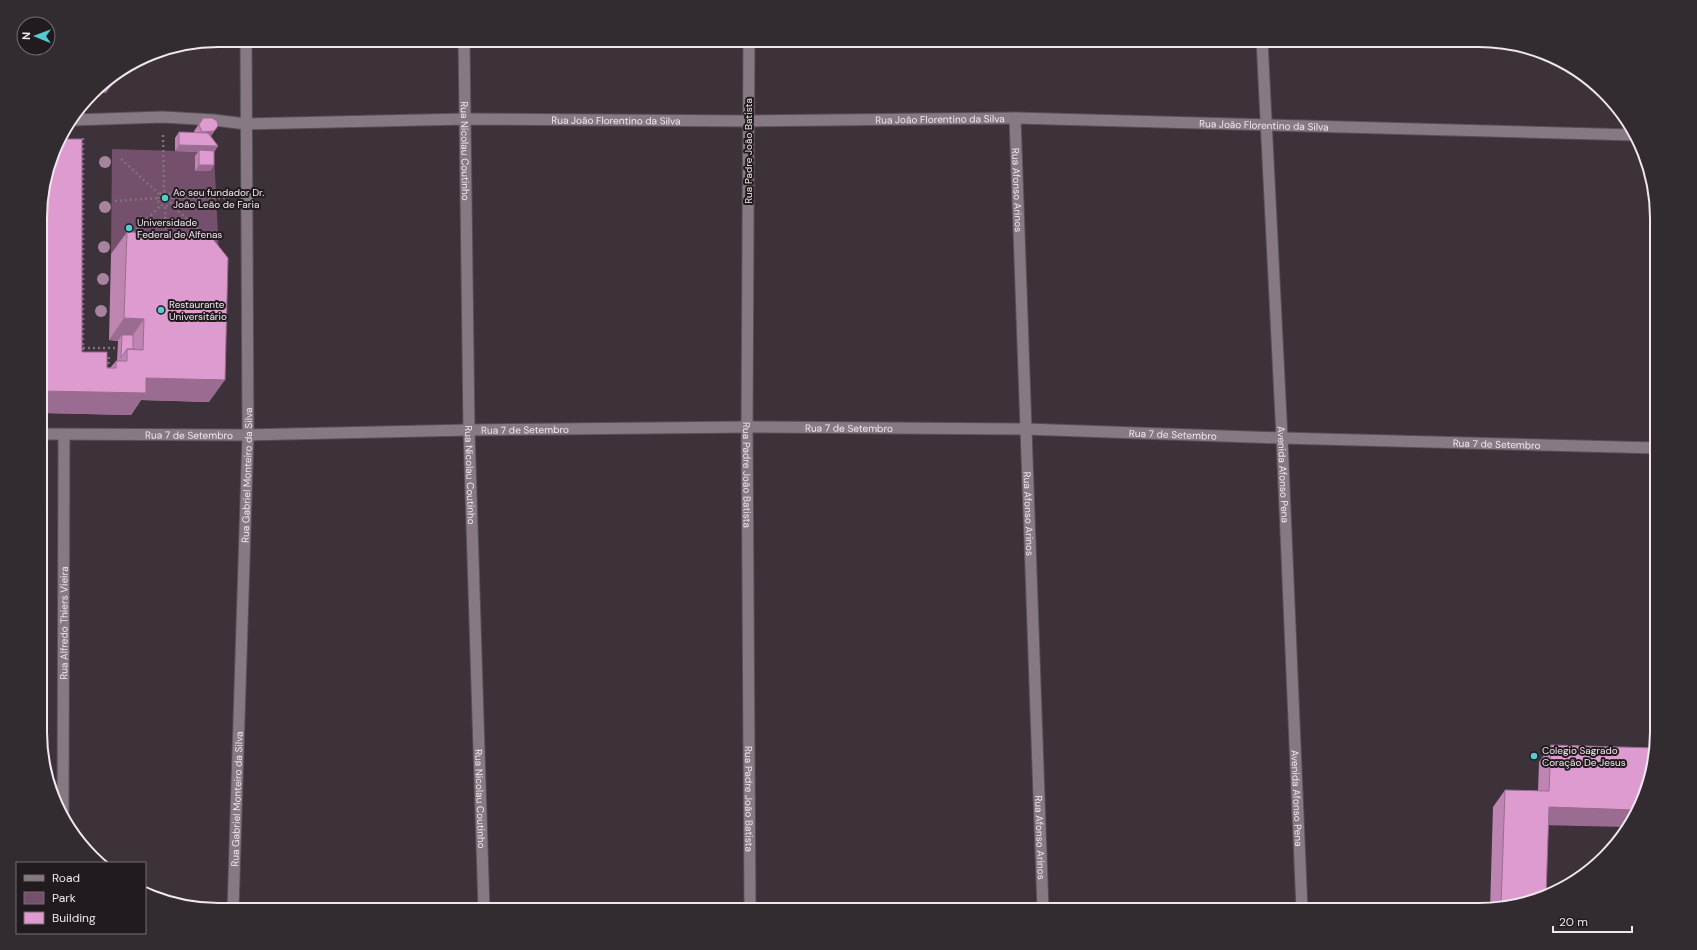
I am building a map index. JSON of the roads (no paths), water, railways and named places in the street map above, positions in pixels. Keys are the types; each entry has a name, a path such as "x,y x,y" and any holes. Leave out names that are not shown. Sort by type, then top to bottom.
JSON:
{"street":[{"name":"Rua Gabriel Monteiro da Silva","path":"233,903 248,435 246,47"},
{"name":"Rua Nicolau Coutinho","path":"464,47 469,430 484,903"},
{"name":"Rua Padre João Batista","path":"749,47 748,427 750,903"},
{"name":"Avenida Afonso Pena","path":"1262,47 1282,438 1302,903"},
{"name":"Rua João Florentino da Silva","path":"78,120 163,117 214,120 246,124 464,119 748,121 1015,118 1628,135"},
{"name":"Rua Afonso Arinos","path":"1015,118 1042,903"},
{"name":"Rua 7 de Setembro","path":"47,434 248,435 469,430 748,427 1025,429 1282,438 1650,448"},
{"name":"Rua Alfredo Thiers Vieira","path":"63,804 64,435"}],"place":[{"name":"Ao seu fundador Dr. João Leão de Faria","path":"165,198"},
{"name":"Universidade Federal de Alfenas","path":"129,228"},
{"name":"Restaurante Universitário","path":"161,310"},
{"name":"Colegio Sagrado Coração De Jesus","path":"1534,756"}]}
